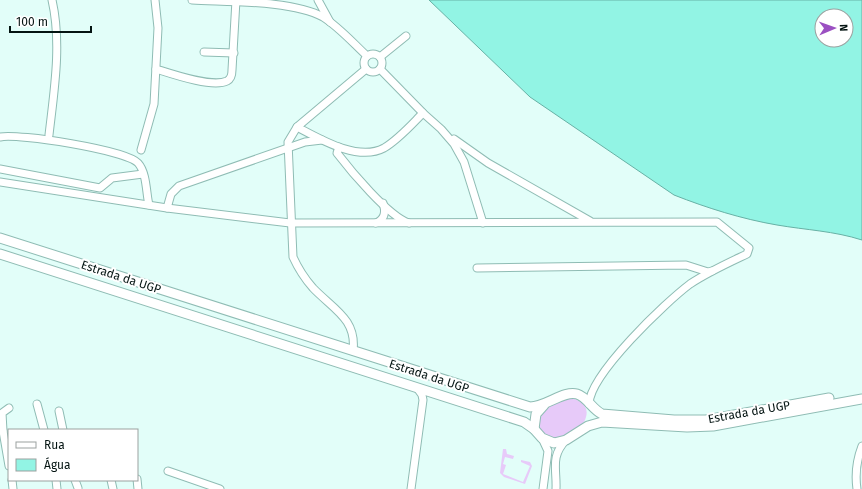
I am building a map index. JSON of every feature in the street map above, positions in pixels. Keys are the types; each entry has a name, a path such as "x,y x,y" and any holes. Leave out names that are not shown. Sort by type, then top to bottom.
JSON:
{"main road":[{"name":"Estrada da UGP","path":"0,238 524,406 530,407 544,405 564,395 576,394 582,396 597,411 607,414 700,420 862,392"},
{"path":"0,254 524,422 534,429 542,438 554,443 566,440 588,426 591,414 589,404"},
{"name":"Estrada da UGP","path":"588,426 607,422 687,427 713,426 862,399"},
{"path":"534,429 536,414 544,405"}],"street":[{"path":"49,135 56,62 55,26 52,0"},
{"path":"141,150 154,104 158,28 155,0"},
{"path":"192,0 236,1 300,8 316,14 331,24 367,56"},
{"path":"268,5 280,0"},
{"path":"318,0 331,24"},
{"path":"156,69 189,80 227,81 231,77 234,53 236,1"},
{"path":"380,57 406,36"},
{"path":"204,52 234,53"},
{"path":"367,56 372,54 380,57"},
{"path":"366,69 364,64 367,56"},
{"path":"366,69 374,72 380,69 382,62 380,57"},
{"path":"353,351 353,333 348,323 313,287 298,267 293,257 290,224 288,148 290,136 297,127 366,69"},
{"path":"380,69 423,113 441,129 488,163 591,222"},
{"path":"297,127 339,147 364,152 382,149 395,140 423,113"},
{"path":"441,129 454,144 464,162 483,223"},
{"path":"0,137 14,136 63,142 131,158 140,166 149,205"},
{"path":"167,208 171,194 179,186 305,142 322,140"},
{"path":"339,147 337,153 353,174 399,218 412,224"},
{"path":"0,169 100,188 112,178 143,174"},
{"path":"0,182 167,208 290,224 717,222 747,246 749,251 692,283 675,296 641,329 594,387 586,392 576,394"},
{"path":"374,224 381,221 384,216 385,209 382,202"},
{"path":"477,268 689,265 708,272 714,270"},
{"path":"689,265 694,271 695,277 692,283"},
{"path":"589,404 594,387"},
{"path":"411,489 423,406 422,395 417,388"},
{"path":"423,406 428,397 432,394 438,394"},
{"path":"37,404 44,429"},
{"path":"8,461 2,430 2,413 9,408"},
{"path":"59,411 63,429"},
{"path":"542,438 548,452 543,489"},
{"path":"556,489 556,453 566,440"},
{"path":"857,489 856,478 859,455 862,446"},
{"path":"168,471 204,486 220,489"},
{"path":"75,481 78,488"}],"shaded area":[{"path":"565,397 582,403 587,410 587,415 580,426 562,438 551,438 541,433 539,426 540,420 542,415 549,407"},
{"path":"503,449 506,449 507,454 514,456 513,459 505,457 503,464 506,465 503,474 523,482 530,466 521,462 521,460 530,462 532,466 525,484 504,477 500,473"}],"water":[{"path":"429,0 862,0 862,240 830,233 751,220 712,209 674,195 530,97"}]}
